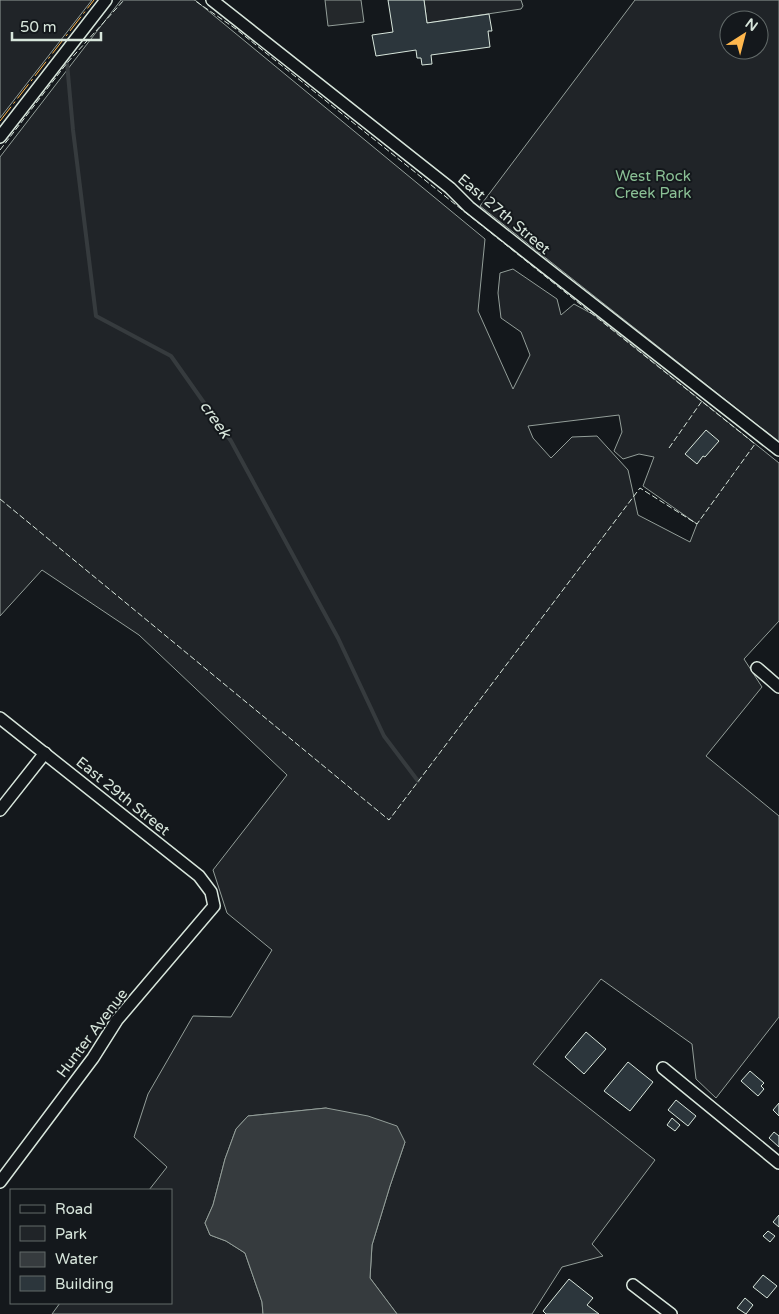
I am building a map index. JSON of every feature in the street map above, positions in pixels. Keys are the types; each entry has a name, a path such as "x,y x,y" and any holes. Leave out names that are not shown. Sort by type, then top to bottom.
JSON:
{"street":[{"path":"0,137 106,0"},
{"name":"East 27th Street","path":"212,0 450,188 469,207 543,266 779,450"},
{"path":"757,668 779,687"},
{"name":"East 29th Street","path":"0,718 199,876 211,892 214,906"},
{"path":"0,810 45,753"},
{"name":"Hunter Avenue","path":"0,1182 93,1058 117,1020 214,906"},
{"path":"663,1068 779,1163"},
{"path":"633,1285 671,1314"}],"green space":[{"path":"0,0 92,0 0,118"},
{"path":"121,0 195,0 485,239 478,311 513,389 530,355 521,332 501,318 498,293 500,273 513,269 557,299 561,315 574,304 596,316 779,463 779,621 744,659 762,687 706,756 779,816 779,1017 716,1098 696,1079 692,1044 601,979 533,1064 655,1160 592,1244 603,1256 562,1267 532,1314 397,1314 370,1278 372,1245 405,1142 326,1108 248,1116 236,1129 225,1159 213,1205 205,1223 210,1235 226,1241 245,1253 262,1302 263,1314 52,1314 59,1304 172,1304 172,1189 150,1189 167,1167 134,1137 148,1094 193,1016 231,1017 272,950 227,913 213,870 287,775 139,635 42,570 0,616 0,157","holes":["619,415 622,432 614,451 623,459 639,454 654,457 643,486 697,524 690,542 638,515 628,470 597,436 572,437 551,458 533,438 528,426"]},
{"path":"424,0 521,0 523,6 521,9 427,23"},
{"name":"West Rock Creek Park","path":"635,0 779,0 779,442 480,206"}],"shaded area":[{"path":"325,0 361,0 364,22 328,26"}],"water":[{"path":"326,1108 368,1116 397,1126 405,1142 372,1245 370,1278 397,1314 263,1314 262,1302 245,1253 226,1241 210,1235 205,1223 213,1205 225,1159 236,1129 248,1116"}],"building":[{"path":"388,0 424,0 427,23 489,14 492,31 488,31 490,47 431,55 432,64 422,65 421,58 417,58 416,50 376,56 372,35 393,32"},
{"path":"706,430 719,441 697,464 685,454"},
{"path":"586,1032 606,1049 584,1074 565,1057"},
{"path":"628,1062 653,1082 630,1111 604,1091"},
{"path":"750,1071 764,1083 761,1086 764,1089 758,1096 741,1081"},
{"path":"676,1100 696,1116 688,1126 668,1110"},
{"path":"779,1103 779,1116 773,1110"},
{"path":"672,1118 680,1125 675,1131 667,1125"},
{"path":"774,1132 779,1136 779,1147 769,1138"},
{"path":"779,1215 779,1227 773,1222"},
{"path":"768,1231 775,1236 770,1242 763,1236"},
{"path":"763,1275 777,1286 767,1298 753,1287"},
{"path":"569,1279 593,1298 587,1305 599,1314 546,1314 543,1311"},
{"path":"745,1298 753,1305 746,1314 737,1308"}],"waterway":[{"name":"creek","path":"67,63 73,130 96,316 171,356 231,441 338,638 384,736 418,781"}],"fence":[{"path":"0,150 67,63 124,0"},
{"path":"0,499 389,820 640,488 697,524 755,444 236,29 194,0"},
{"path":"669,448 702,401"}],"power":[{"path":"0,121 94,0"}]}
